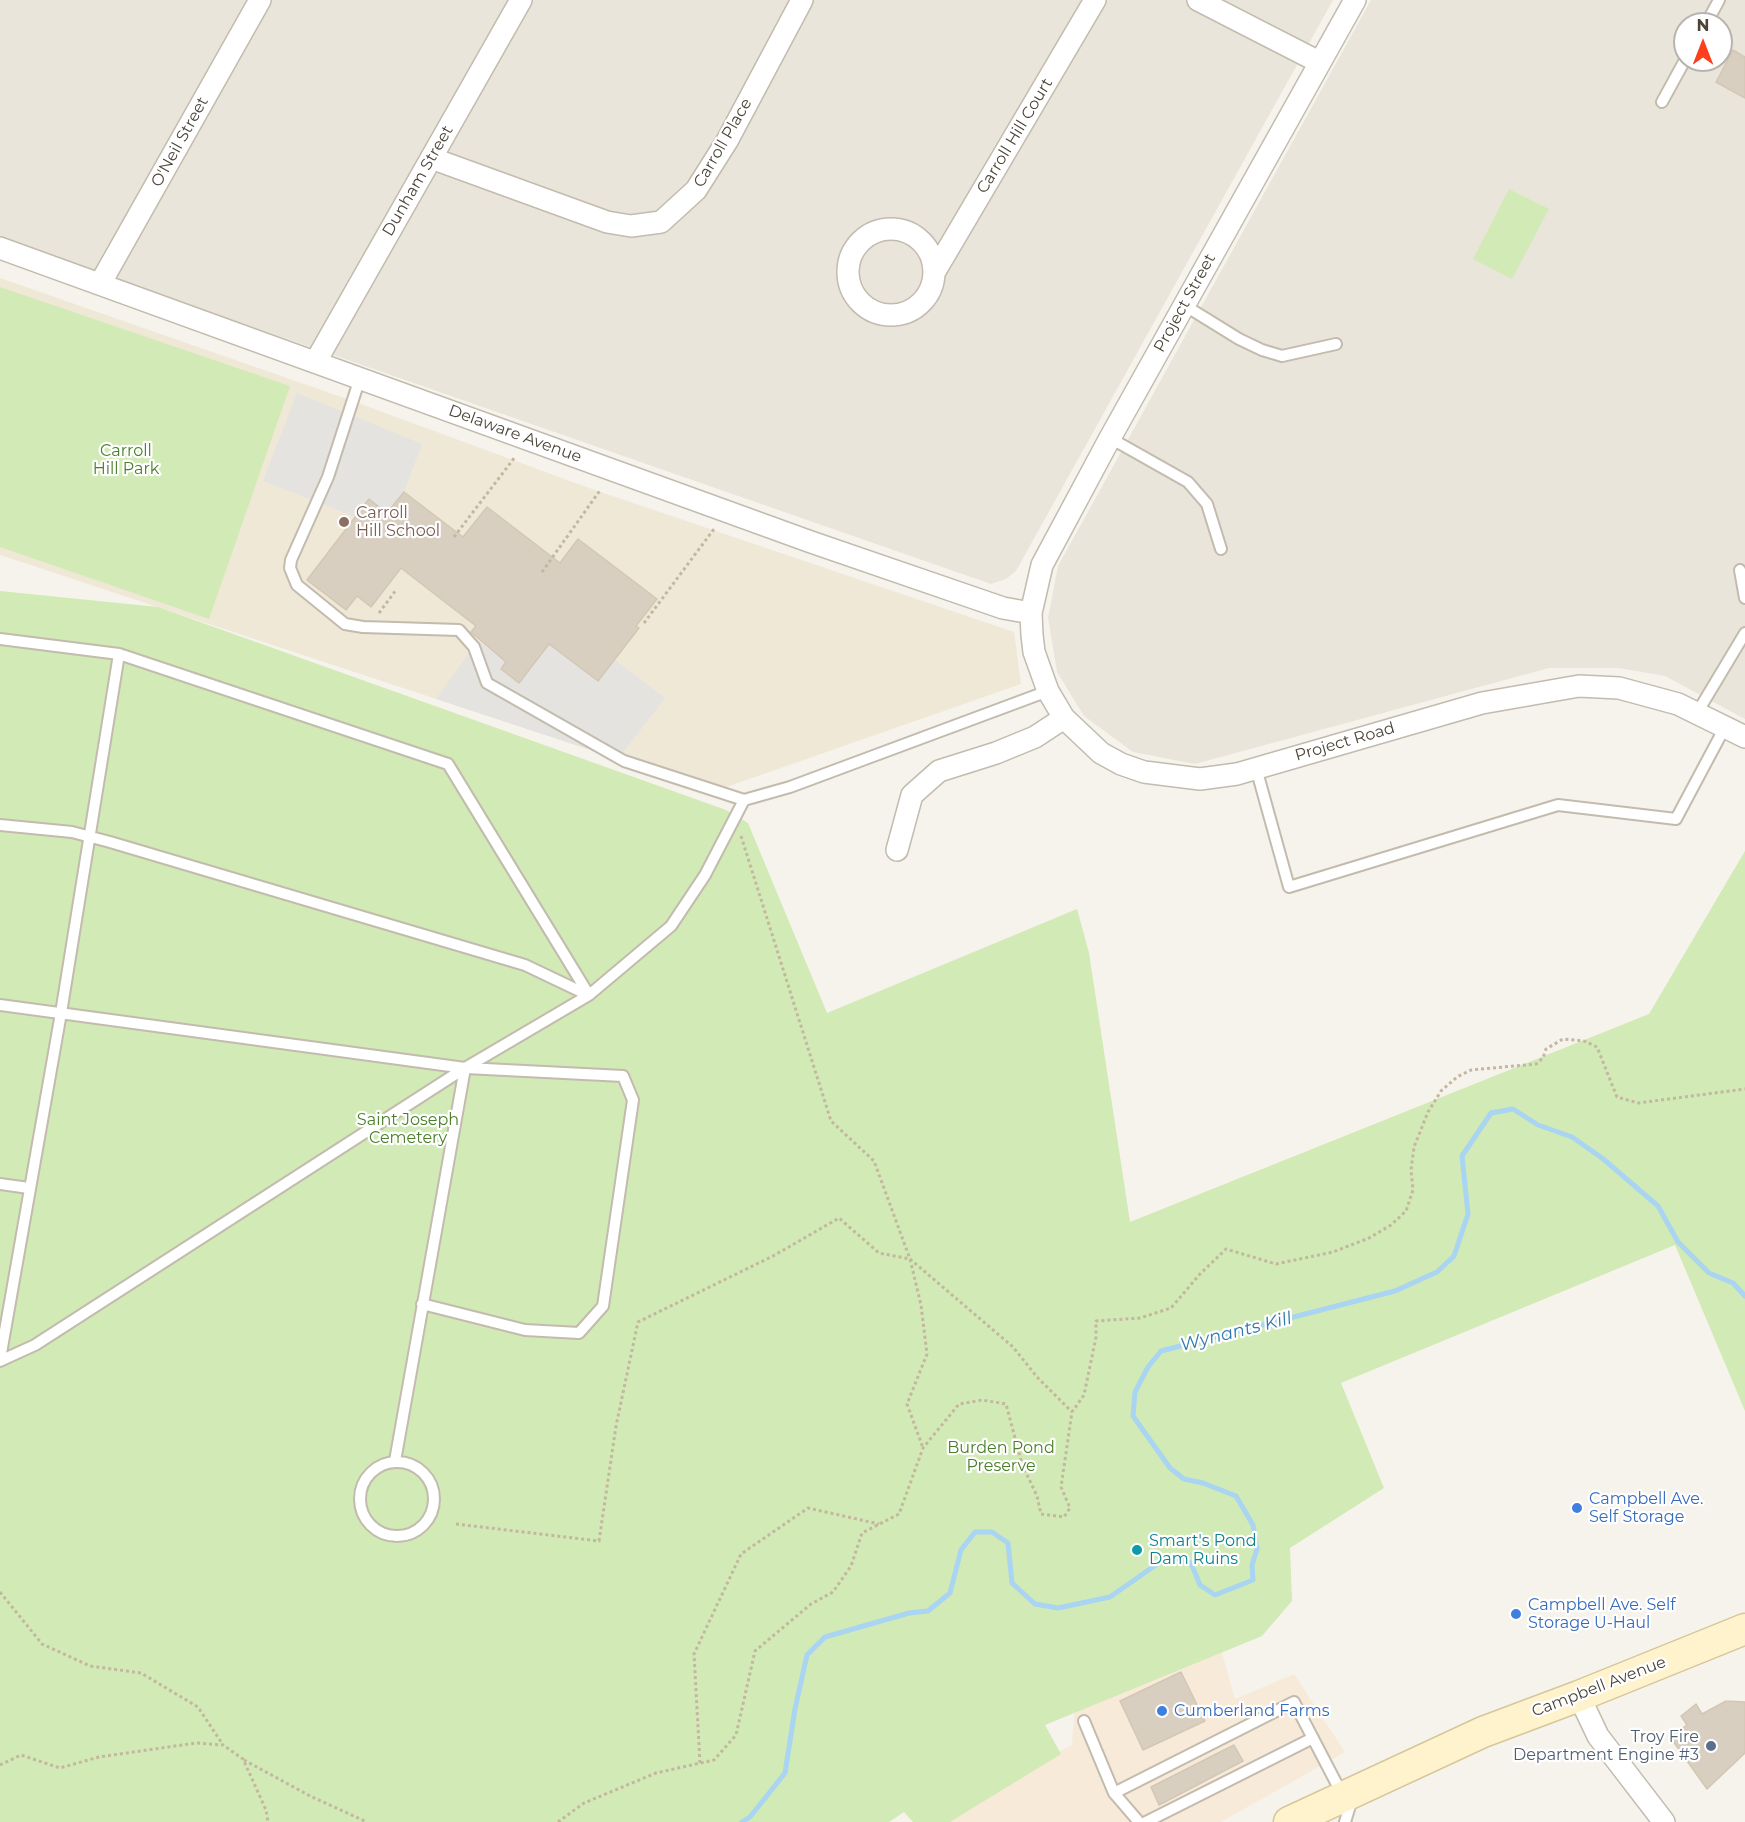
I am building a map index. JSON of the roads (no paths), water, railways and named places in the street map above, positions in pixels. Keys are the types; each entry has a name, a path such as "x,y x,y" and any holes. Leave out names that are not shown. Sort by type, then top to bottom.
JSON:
{"street":[{"name":"O'Neil Street","path":"100,284 260,0"},
{"name":"Dunham Street","path":"316,362 521,0"},
{"name":"Carroll Place","path":"431,158 607,222 630,226 661,222 696,190 727,141 802,0"},
{"name":"Carroll Hill Court","path":"934,273 932,259 925,246 915,237 901,231 887,229 873,233 861,241 853,252 848,266 848,280 853,293 868,308 888,315 902,314 925,299 932,286 934,273 1095,0"},
{"path":"1198,0 1319,62"},
{"name":"Project Street","path":"1031,613 1042,565 1110,438 1355,0"},
{"name":"Delaware Avenue","path":"0,248 811,542 1003,608 1031,613"},
{"name":"Project Road","path":"1031,613 1034,652 1048,691 1064,718 1101,753 1121,764 1144,772 1200,779 1237,774 1482,703 1579,686 1619,688 1678,704 1745,737"},
{"path":"897,850 912,795 939,771 996,753 1035,737 1064,718"},
{"name":"Campbell Avenue","path":"1300,1819 1348,1803 1483,1731 1579,1696 1745,1629"},
{"path":"1579,1696 1598,1736 1664,1822"}],"lane":[{"path":"1662,102 1678,72"},
{"path":"1184,306 1239,339 1282,356 1335,344"},
{"path":"360,378 328,477 291,560 290,568 297,585 345,624 459,630 474,646 488,683 624,761 744,800 790,787 1048,691"},
{"path":"1110,438 1188,482 1207,504 1221,549"},
{"path":"1740,570 1745,598"},
{"path":"1697,713 1745,633"},
{"path":"0,639 119,654 448,764 589,995"},
{"path":"0,1360 61,1013 119,654"},
{"path":"1256,768 1289,887 1558,805 1676,819 1725,727"},
{"path":"0,1360 35,1345 465,1068 589,995 671,926 705,875 744,800"},
{"path":"0,825 72,832 525,966 589,995"},
{"path":"0,1005 465,1068 623,1076 633,1100 603,1306 579,1333 525,1330 422,1304"},
{"path":"395,1461 465,1068"},
{"path":"0,1184 29,1188"},
{"path":"395,1461 417,1467 426,1475 435,1497 434,1509 421,1528 399,1536 386,1535 374,1529 360,1508 363,1482 382,1464 395,1461"},
{"path":"1114,1793 1161,1769 1182,1765 1214,1749 1294,1702 1348,1803"},
{"path":"1084,1721 1114,1793 1138,1822"},
{"path":"1146,1822 1196,1791 1313,1738"},
{"path":"1161,1769 1167,1779"}],"waterway":[{"name":"Wynants Kill","path":"742,1822 750,1817 785,1773 795,1709 807,1655 825,1637 909,1613 928,1611 950,1593 961,1550 975,1532 992,1532 1008,1543 1012,1583 1035,1604 1058,1608 1110,1597 1160,1562 1175,1559 1191,1563 1200,1585 1215,1595 1253,1580 1252,1565 1257,1549 1253,1525 1236,1496 1203,1483 1184,1479 1170,1468 1133,1416 1135,1392 1148,1367 1161,1351 1395,1291 1437,1272 1454,1256 1468,1214 1462,1156 1491,1113 1513,1109 1538,1125 1572,1137 1602,1158 1658,1206 1678,1242 1709,1273 1733,1283 1745,1296"}],"place":[{"name":"Carroll Hill School","path":"344,522"},
{"name":"Campbell Ave. Self Storage","path":"1577,1508"},
{"name":"Smart's Pond Dam Ruins","path":"1137,1550"},
{"name":"Campbell Ave. Self Storage U-Haul","path":"1516,1614"},
{"name":"Cumberland Farms","path":"1162,1711"},
{"name":"Troy Fire Department Engine #3","path":"1711,1746"}],"park label":[{"name":"Carroll Hill Park","path":"126,460"},
{"name":"Saint Joseph Cemetery","path":"408,1129"},
{"name":"Burden Pond Preserve","path":"1001,1457"}]}
